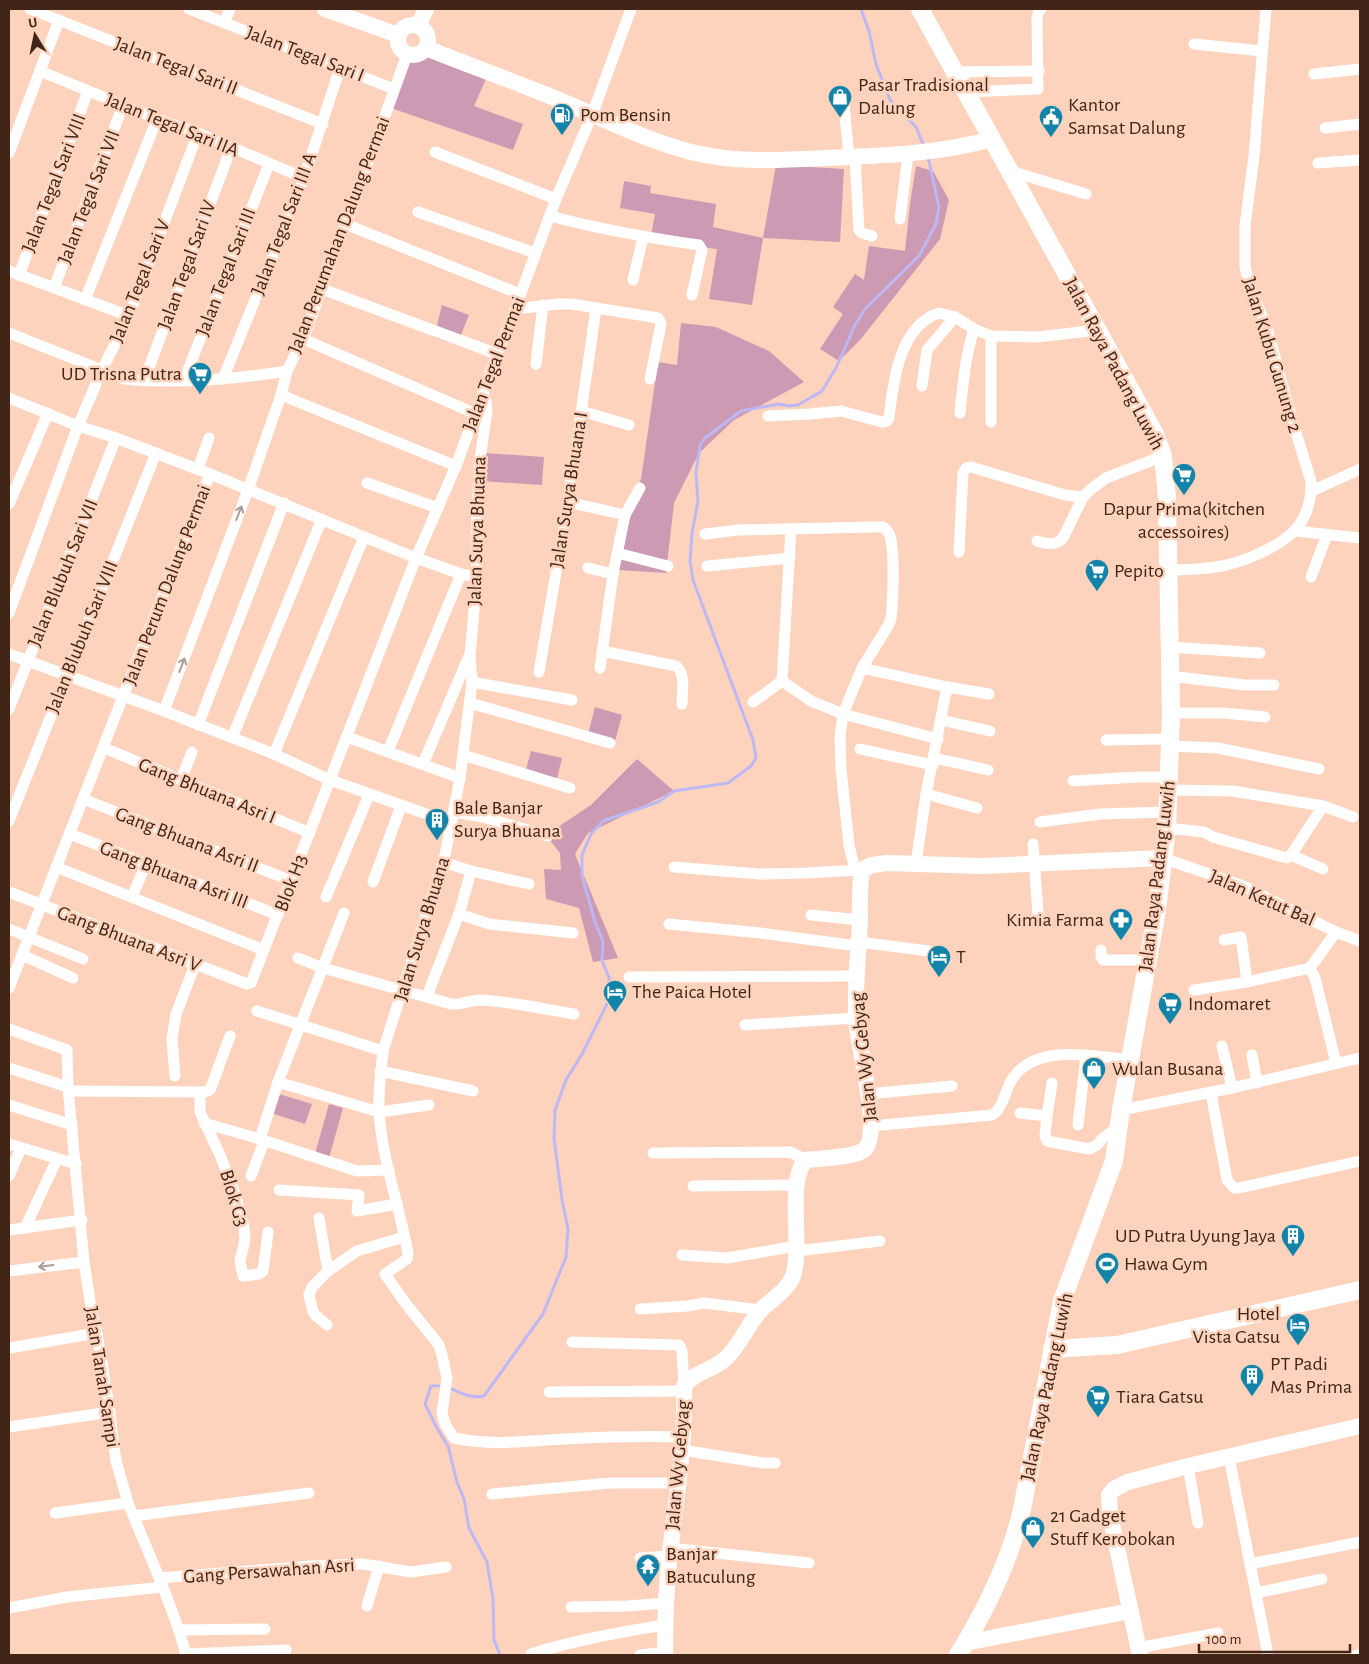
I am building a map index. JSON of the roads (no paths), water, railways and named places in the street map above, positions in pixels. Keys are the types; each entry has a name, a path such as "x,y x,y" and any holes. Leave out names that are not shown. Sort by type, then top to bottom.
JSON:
{"main road":[{"name":"Jalan Raya Padang Luwih","path":"920,9 1155,434 1164,456 1167,498 1171,713 1168,820 1157,910 1114,1161 1062,1301 1015,1539 1001,1574 962,1649"},
{"path":"1052,1349 1117,1345 1360,1290"}],"street":[{"name":"Jalan Tegal Sari II","path":"30,9 323,124"},
{"name":"Jalan Tegal Sari I","path":"189,9 394,89"},
{"path":"224,22 230,9"},
{"path":"325,9 398,35"},
{"path":"418,26 426,9"},
{"name":"Jalan Tegal Permai","path":"330,780 416,558 456,466 474,413 556,199 592,115 631,9"},
{"path":"966,92 1038,89 1037,18 1041,9"},
{"name":"Jalan Kubu Gunung 2","path":"1266,9 1254,156 1245,226 1245,267 1248,284 1270,336 1292,423 1311,481 1312,491"},
{"path":"9,153 59,20"},
{"path":"406,26 418,26 426,31 429,40 426,48 420,54 411,56 407,55 399,46 398,35 406,26"},
{"path":"1194,44 1262,51"},
{"path":"426,48 547,95 647,137 719,158 788,161 915,153 953,148 992,139"},
{"name":"Jalan Perumahan Dalung Permai","path":"9,333 124,378 144,381 247,377 287,370 303,339 407,55"},
{"name":"Jalan Tegal Sari III A","path":"224,378 304,178 340,68"},
{"path":"1314,74 1360,68"},
{"name":"Jalan Tegal Sari IIA","path":"40,71 157,119 198,133 304,178"},
{"path":"955,72 1038,71"},
{"name":"Jalan Tegal Sari VIII","path":"14,273 88,91"},
{"path":"843,94 852,157 859,230 872,236"},
{"name":"Jalan Tegal Sari VII","path":"54,288 123,105"},
{"path":"85,300 157,119"},
{"path":"1325,128 1360,124"},
{"name":"Jalan Tegal Sari V","path":"9,613 78,426 102,370 130,316 198,133"},
{"name":"Jalan Tegal Sari IV","path":"144,381 231,148"},
{"path":"435,152 556,199"},
{"path":"900,219 915,153"},
{"path":"1318,164 1360,160"},
{"name":"Jalan Tegal Sari III","path":"184,380 269,164"},
{"path":"1010,171 1086,194"},
{"path":"418,212 535,254"},
{"path":"550,216 643,237 700,246 702,250 692,294"},
{"path":"345,224 520,294"},
{"path":"633,280 643,237"},
{"path":"14,273 130,316"},
{"path":"322,289 497,354"},
{"path":"515,309 543,305 572,304 656,317 660,320 661,324 650,379"},
{"path":"536,364 543,305"},
{"name":"Jalan Surya Bhuana I","path":"539,672 568,502 596,308"},
{"path":"768,416 841,411 882,422 887,421 889,418 893,382 902,352 918,325 938,313 955,317 974,329 991,336 1037,337 1098,330"},
{"path":"922,386 927,350 955,317"},
{"path":"960,412 964,366 974,329"},
{"path":"991,336 991,422"},
{"path":"303,339 474,413"},
{"path":"164,711 248,490 281,395 287,370"},
{"name":"Jalan Surya Bhuana","path":"483,392 487,410 479,466 476,539 477,577 470,655 472,682 460,778 443,862 383,1051 380,1071 379,1112 389,1170 408,1257 385,1274 439,1345 446,1378 442,1414 445,1424 454,1438 477,1442 516,1443 629,1436 682,1444"},
{"path":"281,395 456,466"},
{"path":"10,402 48,413 78,426 116,438 198,469 416,558 461,574 477,577"},
{"path":"581,411 629,425"},
{"path":"9,504 48,413"},
{"name":"Jalan Blubuh Sari VII","path":"9,709 116,438"},
{"path":"198,469 209,438"},
{"name":"Jalan Blubuh Sari VIII","path":"9,821 66,674 156,453"},
{"path":"1037,541 1049,544 1059,542 1063,538 1083,496 1106,478 1164,456"},
{"path":"959,552 963,473 966,468 971,467 1065,494 1083,496"},
{"path":"1168,570 1193,570 1224,566 1258,554 1295,531 1309,506 1312,491 1360,469"},
{"name":"Jalan Perum Dalung Permai","path":"9,988 13,968 22,955 30,937 41,904 104,748 210,474"},
{"path":"368,483 438,508"},
{"path":"600,668 613,574 626,515 640,488"},
{"path":"568,502 626,515"},
{"path":"198,725 284,503"},
{"path":"232,738 322,519"},
{"path":"704,534 738,530 883,527 891,538 891,619 862,668 843,714 840,737 848,846 858,870"},
{"path":"782,681 791,529"},
{"path":"1295,531 1360,538"},
{"path":"1310,577 1327,535"},
{"path":"274,754 364,537"},
{"path":"618,553 668,566"},
{"path":"707,566 790,558"},
{"path":"588,568 613,574"},
{"path":"388,751 461,574"},
{"path":"1170,647 1260,653"},
{"path":"602,651 676,666 680,669 682,675 682,704"},
{"name":"Jalan Perum Dalung Permai","path":"9,654 274,754 330,780 452,823"},
{"path":"423,764 457,681 470,655"},
{"path":"862,668 947,687 989,694"},
{"path":"1170,676 1245,685 1274,685"},
{"path":"753,702 782,681"},
{"path":"782,681 811,701 843,714 938,739"},
{"path":"472,682 572,700"},
{"path":"916,864 926,794 947,687"},
{"path":"470,703 610,743"},
{"path":"1171,713 1224,713 1265,716"},
{"path":"941,720 990,731"},
{"path":"347,737 460,778"},
{"path":"1106,740 1171,742 1218,748 1319,769"},
{"name":"Gang Bhuana Asri I","path":"104,748 310,833"},
{"path":"860,749 988,770"},
{"path":"180,780 192,752"},
{"path":"463,755 570,788"},
{"path":"1074,782 1138,777 1170,784 1233,791 1323,806 1353,817"},
{"name":"Blok H3","path":"249,984 292,881 330,780"},
{"path":"326,897 369,794"},
{"path":"926,794 976,808"},
{"name":"Gang Bhuana Asri II","path":"82,800 292,881"},
{"path":"373,882 401,806"},
{"path":"1040,822 1100,814 1168,820 1283,858 1291,855 1323,806"},
{"path":"454,812 483,817 548,836"},
{"name":"Gang Bhuana Asri III","path":"70,834 278,915"},
{"path":"1033,844 1038,914"},
{"path":"1291,855 1323,868"},
{"path":"674,866 759,874 858,870 878,864 983,866 1163,858"},
{"name":"Jalan Ketut Bal","path":"1163,858 1242,886 1336,932 1360,941"},
{"path":"443,862 471,872 529,884"},
{"path":"132,897 146,864"},
{"path":"56,867 264,950"},
{"name":"Jalan Wy Gebyag","path":"664,1653 670,1552 682,1444 684,1388 693,1377 724,1360 761,1310 789,1284 794,1272 797,1249 796,1185 800,1169 806,1160 853,1154 862,1151 868,1144 871,1135 872,1126 868,1094 856,1018 856,976 860,920 858,870"},
{"path":"427,996 459,914 471,872"},
{"name":"Gang Bhuana Asri V","path":"9,892 195,965 249,984"},
{"path":"251,1176 278,1082 344,914"},
{"path":"459,914 489,924 573,933"},
{"path":"811,915 860,920"},
{"path":"670,924 944,953"},
{"path":"9,929 82,959"},
{"path":"1194,990 1248,982 1310,968 1336,932"},
{"path":"1224,940 1241,937 1248,982"},
{"path":"1101,950 1101,958 1103,960 1149,960"},
{"path":"22,955 73,978"},
{"path":"298,958 324,968 451,1004 460,1004 468,1000 492,1001 516,1003 574,1014"},
{"path":"175,1076 172,1039 176,1014 195,965"},
{"path":"1310,968 1315,978 1336,1064"},
{"path":"629,976 856,976"},
{"path":"257,1011 383,1051"},
{"path":"745,1025 856,1018"},
{"name":"Jalan Tanah Sampi","path":"9,1029 66,1049 82,1220 84,1262 110,1412 116,1461 128,1503 179,1630 186,1655"},
{"path":"9,1068 69,1089 208,1092 230,1036"},
{"path":"1222,1046 1232,1088"},
{"path":"872,1126 992,1115 998,1110 1013,1077 1020,1070 1029,1064 1056,1054 1130,1060"},
{"path":"1252,1055 1257,1082"},
{"path":"1078,1125 1086,1056"},
{"path":"1052,1083 1045,1136 1047,1141 1086,1149 1097,1145 1120,1118 1211,1092 1360,1058"},
{"path":"380,1071 473,1091"},
{"path":"278,1082 379,1112 429,1105"},
{"path":"868,1094 952,1086"},
{"path":"1211,1092 1227,1180 1234,1188 1360,1161"},
{"name":"Blok G3","path":"200,1093 200,1112 234,1191 244,1227 245,1240 240,1261 243,1276 259,1274 263,1271 268,1232"},
{"path":"9,1105 72,1125"},
{"path":"1020,1113 1047,1116"},
{"path":"204,1123 356,1171 389,1170"},
{"path":"9,1144 76,1164"},
{"path":"9,1176 21,1148"},
{"path":"652,1153 790,1152 806,1160"},
{"path":"25,1228 57,1159"},
{"path":"694,1186 796,1185"},
{"path":"279,1190 360,1195 357,1211 397,1204"},
{"path":"319,1218 328,1271"},
{"path":"9,1230 82,1220"},
{"path":"327,1325 314,1315 310,1295 312,1287 328,1271 357,1251 404,1237"},
{"path":"682,1255 727,1258 880,1240"},
{"path":"9,1271 84,1262"},
{"path":"640,1309 704,1303 761,1310"},
{"path":"9,1348 97,1333"},
{"path":"549,1392 684,1388 682,1351 679,1345 572,1342"},
{"path":"9,1427 110,1412"},
{"path":"1218,1633 1139,1652 1110,1515 1109,1495 1114,1489 1128,1482 1360,1426"},
{"path":"682,1444 763,1463 775,1463"},
{"path":"1229,1458 1268,1655"},
{"path":"1188,1466 1198,1523"},
{"path":"492,1494 610,1483 678,1483"},
{"path":"134,1516 309,1492"},
{"path":"54,1513 128,1503"},
{"path":"1250,1564 1360,1542"},
{"path":"640,1558 670,1552 809,1563"},
{"name":"Gang Persawahan Asri","path":"9,1608 161,1583 311,1566 364,1564 411,1572 428,1568 446,1567"},
{"name":"Gang Persawahan Asri","path":"367,1606 379,1566"},
{"path":"1256,1593 1322,1579"},
{"path":"571,1607 666,1603"},
{"path":"962,1649 1130,1612"},
{"path":"531,1654 595,1636 665,1625"},
{"path":"179,1630 265,1629"},
{"path":"186,1655 286,1650"},
{"path":"640,1655 664,1653"},
{"path":"1356,1655 1360,1654"}],"waterway":[{"path":"861,9 869,31 876,64 890,100 916,127 924,146"},
{"path":"500,1655 494,1640 493,1599 487,1562 469,1528 464,1499 457,1482 448,1446 425,1404 431,1386 445,1387 471,1396 484,1396 543,1314 566,1257 568,1229 562,1200 554,1138 555,1110 566,1080 582,1054 608,1002 609,987 609,978 602,960 603,941 595,922 582,876 582,855 591,834 603,821 658,802 674,791 728,783 751,766 756,758 753,740 693,580 690,561 692,533 698,501 696,473 700,445 705,438 741,411 779,404 788,406 798,405 822,391 836,368 855,325 865,309 919,256 936,224 939,207 928,157"}],"place":[{"name":"Pasar Tradisional Dalung","path":"840,118"},
{"name":"Pom Bensin","path":"562,136"},
{"name":"Kantor Samsat Dalung","path":"1051,138"},
{"name":"UD Trisna Putra","path":"200,395"},
{"name":"Dapur Prima(kitchen accessoires)","path":"1184,496"},
{"name":"Pepito","path":"1097,592"},
{"name":"Bale Banjar Surya Bhuana","path":"437,841"},
{"name":"Kimia Farma","path":"1121,941"},
{"name":"T","path":"939,978"},
{"name":"The Paica Hotel","path":"615,1013"},
{"name":"Indomaret","path":"1170,1025"},
{"name":"Wulan Busana","path":"1094,1090"},
{"name":"UD Putra Uyung Jaya","path":"1293,1257"},
{"name":"Hawa Gym","path":"1107,1285"},
{"name":"Hotel Vista Gatsu","path":"1298,1346"},
{"name":"PT Padi Mas Prima","path":"1252,1397"},
{"name":"Tiara Gatsu","path":"1098,1418"},
{"name":"21 Gadget Stuff Kerobokan","path":"1033,1549"},
{"name":"Banjar Batuculung","path":"648,1587"}]}
